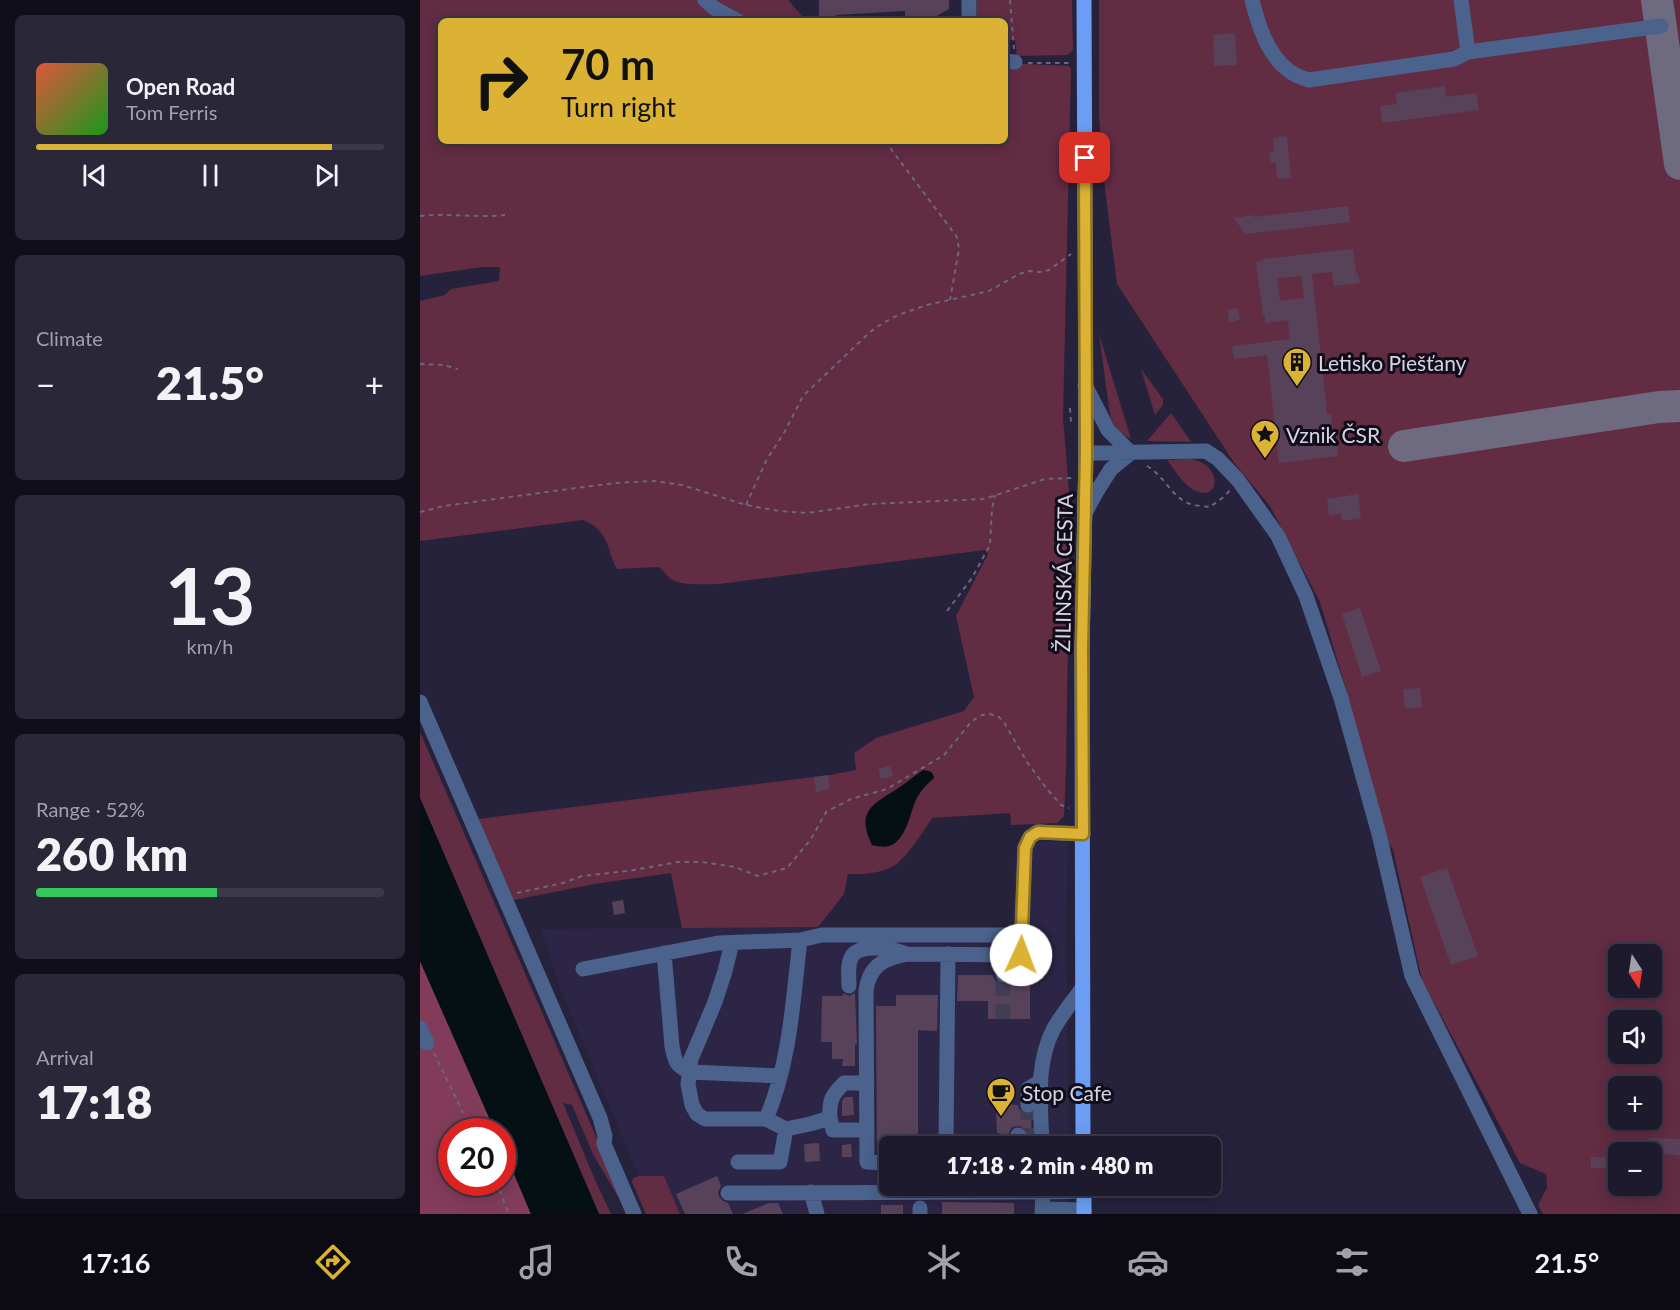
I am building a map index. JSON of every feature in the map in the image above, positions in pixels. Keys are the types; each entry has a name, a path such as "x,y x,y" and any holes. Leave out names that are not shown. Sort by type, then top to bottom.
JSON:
{"main road":[{"name":"ŽILINSKÁ CESTA","path":"1083,1136 1082,649 1086,477 1084,0"},
{"path":"1084,1196 1084,1212"}],"street":[{"path":"705,0 732,18"},
{"path":"969,0 969,18"},
{"path":"1252,0 1258,24 1273,53 1286,69 1296,76 1309,80 1454,59 1468,52 1661,26"},
{"path":"1461,0 1468,52"},
{"path":"1085,385 1108,430 1131,453"},
{"path":"1086,453 1206,451 1218,459 1238,480 1278,536 1306,596 1341,698 1379,834 1412,976 1530,1214"},
{"path":"1085,513 1111,469 1131,453"},
{"path":"420,702 596,1107 604,1129 604,1144 634,1214"},
{"path":"879,1163 867,1162 867,984 873,970 892,957 906,954 1021,955 1025,848 1030,837 1038,832 1083,834"},
{"path":"583,969 718,943 800,940 832,934 1022,935"},
{"path":"766,1119 774,1099 786,1053 800,940"},
{"path":"732,943 726,971 691,1059 688,1084 697,1114 705,1119 766,1119 786,1129 830,1118"},
{"path":"849,986 851,959 858,951 880,948 897,950 906,954"},
{"path":"664,953 669,1023 674,1059 679,1067 690,1072 780,1076"},
{"path":"946,1136 948,954"},
{"path":"1003,954 1003,975"},
{"path":"1039,1136 1029,1095 1053,1030 1083,987"},
{"path":"420,1028 427,1043"},
{"path":"867,1083 844,1083 829,1103 833,1130 867,1130"},
{"path":"738,1162 780,1162 786,1129"},
{"path":"728,1193 879,1191"},
{"path":"811,1192 817,1214"},
{"path":"1043,1196 1042,1212 1084,1212"}],"path":[{"path":"1010,0 1010,62 1085,63"},
{"path":"887,144 957,237 958,257 951,300"},
{"path":"420,216 505,215"},
{"path":"746,505 766,461 785,431 798,403 849,351 883,323 892,317 927,305 988,291 1018,274 1049,270 1069,255 1084,252"},
{"path":"420,364 443,365 458,369"},
{"path":"1144,465 1156,472 1187,503 1210,507 1225,496 1238,480"},
{"path":"420,512 444,506 586,486 654,482 682,485 746,505 807,513 852,506 984,499 1045,479 1086,477"},
{"path":"947,611 972,578 990,545 995,495"},
{"path":"511,894 563,883 582,876 678,862 702,862 735,867 758,876 787,868 811,839 826,812 851,799 887,789 944,755 972,721 990,714 999,717 1005,724 1027,762 1061,805 1066,808 1084,809"},
{"path":"427,1043 435,1054 466,1118"},
{"path":"502,1196 509,1214"}],"shaded area":[{"path":"420,0 788,0 802,16 807,18 438,18 438,144 1008,144 1008,63 1069,66 1071,69 1063,418 1070,503 1064,816 1057,823 1011,825 1010,813 932,818 913,846 895,865 874,873 848,874 844,894 818,927 682,928 671,873 594,884 514,900 478,819 856,770 854,753 876,738 964,711 974,697 956,616 988,554 985,550 719,584 695,584 677,582 658,567 618,569 601,533 583,520 420,541 420,301 445,295 451,289 499,281 500,267 482,267 420,276"},
{"path":"977,0 1072,0 1073,50 1067,55 1017,56 1015,40 1008,40 1008,18 977,18"},
{"path":"1099,0 1680,0 1680,1214 1543,1214 1538,1205 1547,1188 1546,1174 1520,1163 1422,980 1393,850 1385,837 1348,696 1320,602 1270,506 1235,464 1117,284 1103,173 1099,114"},
{"path":"1099,334 1131,439 1118,429 1110,415"},
{"path":"1141,369 1163,399 1163,405 1155,415"},
{"path":"1171,413 1191,442 1147,441"},
{"path":"1192,459 1204,464 1214,476 1213,487 1204,493 1192,489 1167,460"},
{"path":"420,732 621,1194 625,1209 593,1154 572,1105 563,1103 611,1214 599,1214 420,798"},
{"path":"923,770 932,773 934,778 918,796 900,838 890,846 872,845 866,824 870,809"},
{"path":"420,798 599,1214 531,1214 516,1179 516,1118 489,1118 420,961"},
{"path":"1068,841 1066,930 1069,1136 879,1136 879,1196 1069,1196 1069,1214 680,1214 664,1176 639,1176 560,988 541,929 818,927 1012,930 1017,842"},
{"path":"420,961 489,1118 438,1118 438,1196 516,1196 516,1179 531,1214 420,1214"},
{"path":"664,1176 680,1214 646,1214 632,1182 633,1178"}],"building":[{"path":"819,0 949,0 949,9 933,18 905,18 905,11 819,18"},
{"path":"1235,33 1237,65 1214,66 1213,35"},
{"path":"1445,86 1446,97 1476,93 1479,110 1382,123 1380,106 1397,104 1395,93"},
{"path":"1287,136 1291,178 1277,179 1276,163 1271,163 1269,153 1274,152 1273,138"},
{"path":"1348,206 1350,222 1245,234 1234,218 1253,215 1254,217"},
{"path":"1353,249 1356,274 1358,273 1360,283 1334,286 1332,272 1312,274 1327,414 1331,414 1333,431 1336,431 1338,456 1279,463 1267,355 1234,359 1232,346 1290,339 1288,320 1265,323 1256,262 1263,261 1263,259","holes":["1301,276 1304,298 1280,301 1277,278"]},
{"path":"1238,308 1240,320 1229,322 1228,310"},
{"path":"1358,494 1361,518 1342,521 1341,513 1329,515 1327,499"},
{"path":"1360,608 1381,671 1362,677 1342,614"},
{"path":"1420,688 1422,707 1405,709 1403,689"},
{"path":"890,766 893,776 881,779 878,769"},
{"path":"828,775 830,789 816,792 814,777"},
{"path":"1447,868 1478,956 1451,965 1420,877"},
{"path":"623,900 625,913 614,915 612,902"},
{"path":"958,975 993,975 995,980 1002,985 1008,983 1013,975 1030,975 1030,1019 988,1019 988,1001 957,1001"},
{"path":"843,993 849,996 855,993 857,1044 855,1044 855,1066 842,1066 843,1059 832,1059 832,1042 821,1042 822,996 843,996"},
{"path":"896,995 938,995 937,1031 918,1030 918,1136 879,1136 879,1153 877,1153 876,1006 896,1006"},
{"path":"845,1097 853,1097 854,1115 842,1116 842,1101"},
{"path":"1003,1104 1018,1105 1023,1113 1031,1114 1032,1136 1020,1126 1012,1127 1008,1135 997,1133 996,1106 1003,1106"},
{"path":"1649,1138 1680,1139 1680,1155 1662,1154 1662,1142 1649,1142"},
{"path":"819,1143 820,1161 805,1162 804,1144"},
{"path":"851,1144 852,1157 842,1157 842,1145"},
{"path":"1591,1157 1608,1158 1608,1169 1591,1168"},
{"path":"717,1176 721,1186 718,1192 719,1197 728,1203 733,1214 685,1214 676,1194"},
{"path":"942,1202 1014,1203 1014,1214 942,1214"},
{"path":"769,1203 778,1203 783,1214 742,1214"},
{"path":"881,1205 903,1205 903,1214 881,1214"}],"taxiway":[{"path":"1657,0 1680,164"},
{"path":"1404,446 1659,407 1680,406"}],"tunnel":[{"path":"1003,975 1003,1019"},
{"path":"1028,1105 1028,1135"}],"place":[{"name":"Letisko Piešťany","path":"1297,388"},
{"name":"Vznik ČSR","path":"1265,460"},
{"name":"Stop Cafe","path":"1001,1118"}],"route":[{"path":"1021,955 1025,848 1030,837 1038,832 1083,834 1082,649 1086,453 1085,158"}]}
